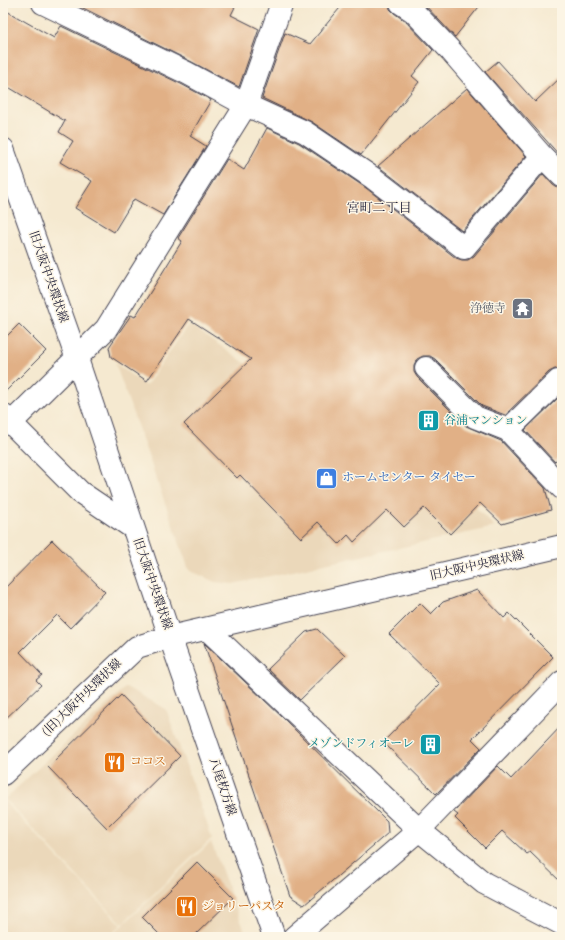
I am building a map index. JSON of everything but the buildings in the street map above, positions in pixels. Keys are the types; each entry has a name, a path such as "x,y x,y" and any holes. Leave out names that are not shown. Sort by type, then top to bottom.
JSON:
{"street":[{"path":"44,3 187,73 246,105 305,132 373,178 464,248 542,156"},
{"path":"133,528 80,492 5,418 77,359 106,329 246,105 282,3"},
{"path":"401,3 413,11 542,156 562,176"},
{"name":"旧大阪中央環状線","path":"3,149 77,359 170,637 562,546"},
{"path":"426,368 475,417 508,430 562,488"},
{"path":"508,430 558,382"},
{"path":"207,629 419,830 484,882 562,924"},
{"name":"(旧)大阪中央環状線","path":"3,774 136,647 170,637"},
{"name":"八尾枚方線","path":"170,637 274,937"},
{"path":"294,937 419,830 562,682"}],"shaded area":[{"path":"189,324 271,381 310,340 495,527 233,584 215,582 189,570 115,363 146,386"},
{"path":"126,687 166,709 212,838 122,924 5,799"},
{"path":"4,801 121,925 108,937 3,937"},
{"path":"211,842 247,937 110,937"}],"place":[{"name":"浄徳寺","path":"522,309"},
{"name":"谷浦マンション","path":"428,421"},
{"name":"ホームセンター タイセー","path":"326,478"},
{"name":"メゾンドフィオーレ","path":"430,744"},
{"name":"ココス","path":"114,762"},
{"name":"ジョリーパスタ","path":"187,907"}],"district":[{"name":"宮町二丁目","path":"379,208"}]}
